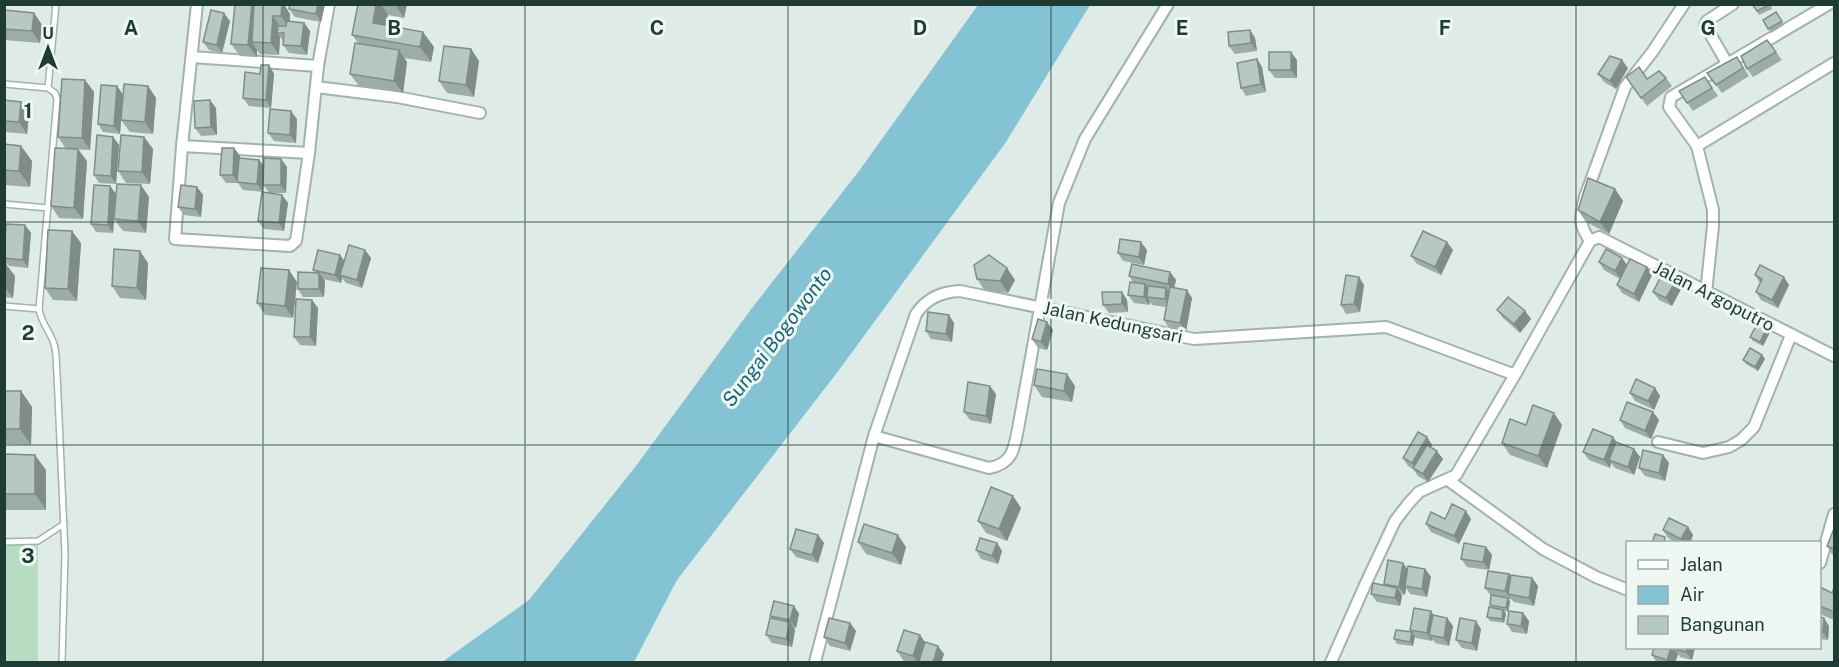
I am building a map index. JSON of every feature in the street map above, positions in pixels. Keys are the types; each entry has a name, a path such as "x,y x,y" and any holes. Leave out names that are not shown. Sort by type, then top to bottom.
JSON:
{"street":[{"path":"197,4 175,239 282,246 293,246 296,241 328,4"},
{"path":"874,436 989,468 998,466 1010,456 1018,429 1059,203 1085,139 1168,4"},
{"path":"1331,663 1395,521 1419,492 1456,475 1592,239 1580,223 1583,205 1625,87 1653,51 1684,4"},
{"path":"1728,65 1705,25 1707,21 1733,4"},
{"path":"1706,293 1713,210 1697,146 1669,107 1671,97 1829,4"},
{"path":"192,57 318,66"},
{"path":"1697,146 1834,63"},
{"path":"316,87 397,97 480,113"},
{"path":"182,146 309,153"},
{"name":"Jalan Argoputro","path":"1592,239 1602,238 1706,293 1834,356"},
{"name":"Jalan Kedungsari","path":"815,663 874,436 916,314 926,303 942,293 960,291 1194,339 1386,327 1510,373 1516,373"},
{"path":"1658,442 1703,453 1723,450 1741,440 1754,427 1791,335"},
{"path":"1448,480 1543,549 1588,573 1626,589"},
{"path":"1821,560 1834,514"}],"lane":[{"path":"48,88 56,4"},
{"path":"4,84 48,88 55,93 57,99 39,309 43,325 55,346 64,524 63,663"},
{"path":"4,204 48,208"},
{"path":"4,306 39,309"},
{"path":"4,543 38,541 64,524"}],"green space":[{"path":"4,540 38,540 38,662 5,662"}],"water":[{"name":"Sungai Bogowonto","path":"978,5 1090,5 1006,142 839,370 677,580 634,662 442,662 529,600 636,466 752,308 859,171"}],"building":[{"path":"235,4 252,4 248,45 231,44"},
{"path":"254,4 282,4 281,16 273,16 271,43 252,42"},
{"path":"290,4 318,4 316,14 289,9"},
{"path":"358,4 376,4 373,23 423,32 420,47 352,35"},
{"path":"1752,4 1769,4 1769,5 1757,11"},
{"path":"4,10 34,13 32,31 4,29"},
{"path":"211,10 224,13 217,45 203,42"},
{"path":"1776,12 1782,21 1768,29 1763,20"},
{"path":"287,21 304,23 301,46 283,45 284,33 277,33 278,26 286,26"},
{"path":"1250,30 1251,43 1229,46 1228,32"},
{"path":"1767,40 1776,52 1747,69 1741,56"},
{"path":"355,43 399,50 394,81 350,74"},
{"path":"444,46 471,49 466,85 439,81"},
{"path":"1269,52 1291,52 1291,70 1269,70"},
{"path":"1610,56 1622,60 1610,81 1598,74"},
{"path":"1737,57 1743,68 1716,85 1707,73"},
{"path":"1257,59 1261,84 1241,88 1237,63"},
{"path":"261,65 269,65 266,100 243,98 245,72 260,74"},
{"path":"1639,67 1647,79 1659,71 1666,78 1641,98 1626,77"},
{"path":"1705,77 1712,88 1687,103 1679,91"},
{"path":"62,79 85,80 82,138 58,137"},
{"path":"124,84 148,86 145,122 121,120"},
{"path":"101,85 117,86 114,126 98,124"},
{"path":"4,100 21,102 19,122 4,121"},
{"path":"210,100 211,127 195,128 194,101"},
{"path":"270,109 291,111 290,135 268,133"},
{"path":"97,135 113,137 111,176 94,175"},
{"path":"121,135 144,137 142,172 118,171"},
{"path":"4,144 21,146 19,171 4,170"},
{"path":"55,148 78,149 74,208 51,206"},
{"path":"222,148 234,148 233,175 220,175"},
{"path":"239,158 259,160 257,184 237,182"},
{"path":"264,158 281,159 281,185 263,185"},
{"path":"1588,178 1615,189 1600,222 1578,210"},
{"path":"117,184 141,185 138,221 114,219"},
{"path":"94,185 110,186 108,225 91,224"},
{"path":"181,185 197,187 195,209 178,207"},
{"path":"262,192 282,195 279,223 258,221"},
{"path":"6,224 25,225 23,260 4,258"},
{"path":"48,230 72,231 68,289 45,288"},
{"path":"1423,231 1447,242 1435,267 1411,256"},
{"path":"1120,239 1141,242 1139,257 1118,253"},
{"path":"349,245 365,250 357,280 340,275"},
{"path":"114,249 140,251 137,288 112,286"},
{"path":"1606,249 1622,258 1615,271 1599,262"},
{"path":"318,250 340,255 335,275 313,270"},
{"path":"989,255 1007,268 1000,281 977,279 974,265"},
{"path":"1630,259 1647,267 1634,294 1617,285"},
{"path":"1132,264 1170,272 1168,284 1129,276"},
{"path":"1760,265 1784,277 1772,300 1756,292 1762,279 1755,275"},
{"path":"261,268 289,270 285,306 257,303"},
{"path":"298,272 319,273 319,289 298,289"},
{"path":"1662,274 1676,281 1666,298 1653,292"},
{"path":"1346,275 1359,277 1354,304 1341,305"},
{"path":"1130,282 1145,284 1144,297 1128,295"},
{"path":"1148,286 1166,288 1165,299 1147,297"},
{"path":"1170,287 1187,290 1180,323 1164,320"},
{"path":"1102,292 1122,292 1122,304 1103,305"},
{"path":"1508,297 1525,311 1514,324 1497,310"},
{"path":"296,299 312,300 310,337 294,337"},
{"path":"928,312 949,315 946,334 926,331"},
{"path":"1038,319 1047,322 1041,342 1032,339"},
{"path":"1759,321 1768,326 1760,342 1750,337"},
{"path":"1750,348 1762,355 1755,367 1743,360"},
{"path":"1037,369 1067,374 1064,391 1034,385"},
{"path":"1636,379 1655,388 1648,401 1630,393"},
{"path":"968,382 990,386 986,416 964,412"},
{"path":"4,391 21,391 20,429 4,429"},
{"path":"1627,402 1653,412 1645,431 1620,420"},
{"path":"1533,405 1554,413 1538,456 1502,443 1510,419 1526,425"},
{"path":"1593,429 1613,437 1604,460 1583,452"},
{"path":"1418,432 1427,437 1412,463 1403,458"},
{"path":"1616,442 1634,449 1628,467 1609,460"},
{"path":"1427,445 1437,451 1423,474 1413,468"},
{"path":"1643,450 1663,455 1659,473 1639,468"},
{"path":"4,454 35,455 35,494 4,494"},
{"path":"991,487 1013,496 999,529 978,521"},
{"path":"1452,504 1466,511 1454,536 1426,524 1431,512 1445,519"},
{"path":"1669,518 1688,527 1681,539 1663,530"},
{"path":"864,524 898,535 892,553 858,542"},
{"path":"796,529 818,535 812,555 790,549"},
{"path":"1834,531 1834,549 1827,546"},
{"path":"1655,534 1665,537 1664,541 1653,541"},
{"path":"980,538 997,543 992,556 976,550"},
{"path":"1464,543 1486,547 1483,562 1461,559"},
{"path":"1388,560 1403,563 1399,587 1384,584"},
{"path":"1408,566 1425,569 1422,589 1405,586"},
{"path":"1488,571 1509,574 1505,591 1485,588"},
{"path":"1511,575 1532,578 1529,598 1508,594"},
{"path":"1373,583 1397,588 1395,598 1371,594"},
{"path":"1821,588 1832,593 1834,588 1834,612 1821,606"},
{"path":"1491,595 1508,598 1506,608 1490,605"},
{"path":"774,601 794,606 790,620 770,616"},
{"path":"1489,607 1503,610 1502,619 1487,617"},
{"path":"1414,608 1431,611 1427,633 1410,630"},
{"path":"1509,611 1523,613 1521,626 1507,624"},
{"path":"1433,615 1447,618 1444,638 1429,635"},
{"path":"1821,617 1824,618 1823,632 1821,632"},
{"path":"770,618 790,622 786,639 766,635"},
{"path":"829,618 850,623 845,643 824,637"},
{"path":"1460,618 1476,621 1472,643 1456,640"},
{"path":"904,630 920,635 913,656 897,651"},
{"path":"1396,630 1412,632 1410,642 1394,639"},
{"path":"925,642 938,646 933,663 919,661"},
{"path":"1654,649 1671,649 1667,660 1652,655"}]}
